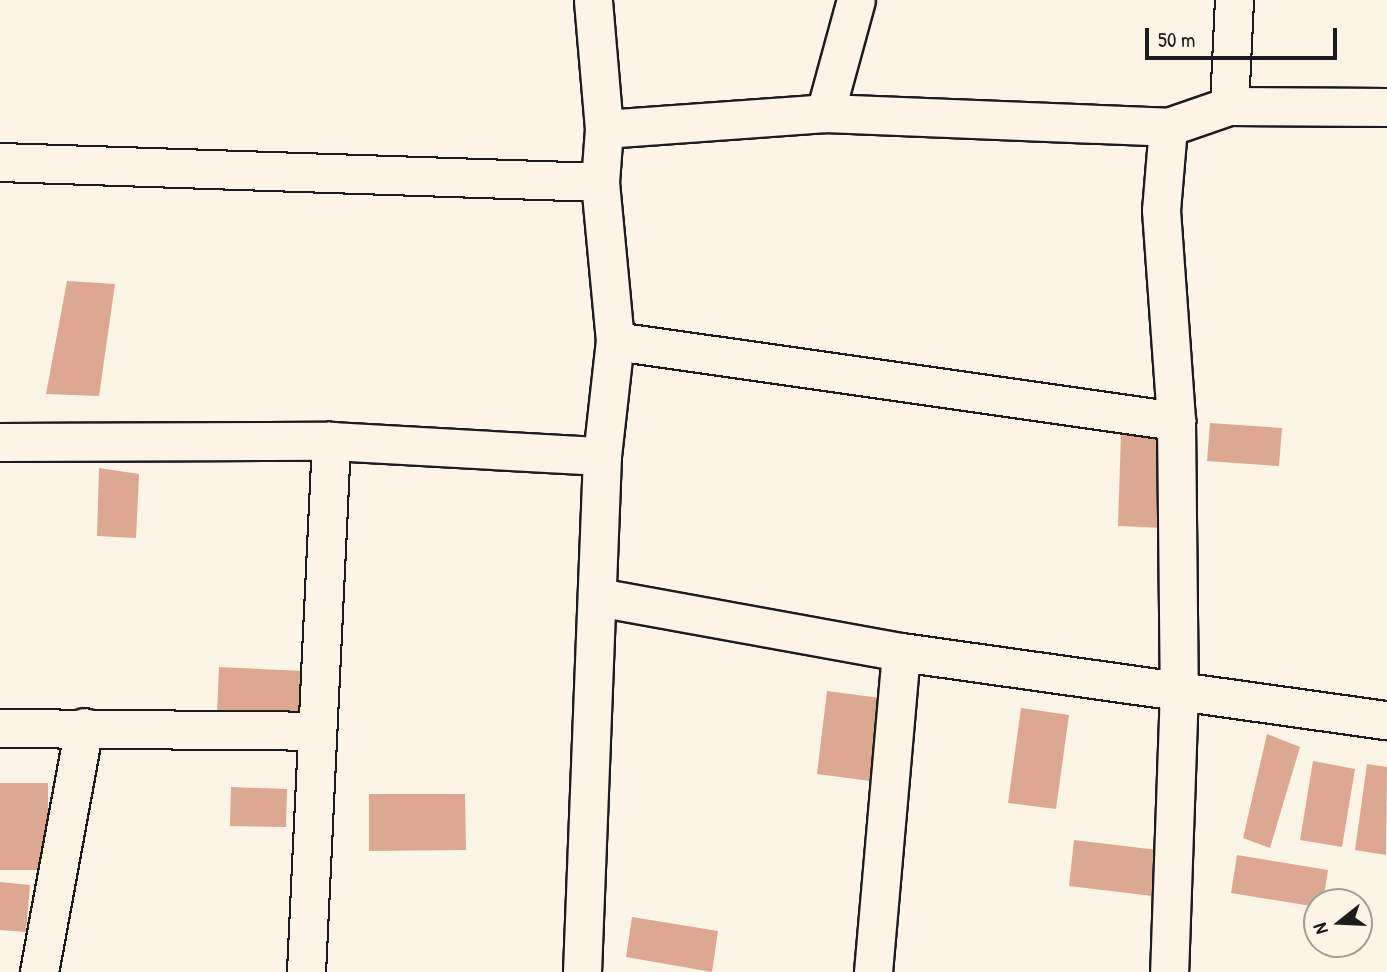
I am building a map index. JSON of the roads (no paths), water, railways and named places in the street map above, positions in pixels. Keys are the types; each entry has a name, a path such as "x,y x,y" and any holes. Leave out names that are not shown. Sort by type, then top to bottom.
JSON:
{"street":[{"path":"582,972 602,456 615,341 600,182 604,129 593,0"},
{"path":"825,113 856,0"},
{"path":"1228,106 1234,0"},
{"path":"604,129 825,113 1168,127 1228,106 1387,107"},
{"path":"1168,127 1161,211 1176,421 1179,689 1169,972"},
{"path":"0,162 600,182"},
{"path":"615,341 1176,421"},
{"path":"0,442 331,441 602,456"},
{"path":"306,972 314,731 331,441"},
{"path":"598,597 901,652 1387,720"},
{"path":"873,972 901,652"},
{"path":"39,972 84,727"},
{"path":"0,728 314,731"}]}
